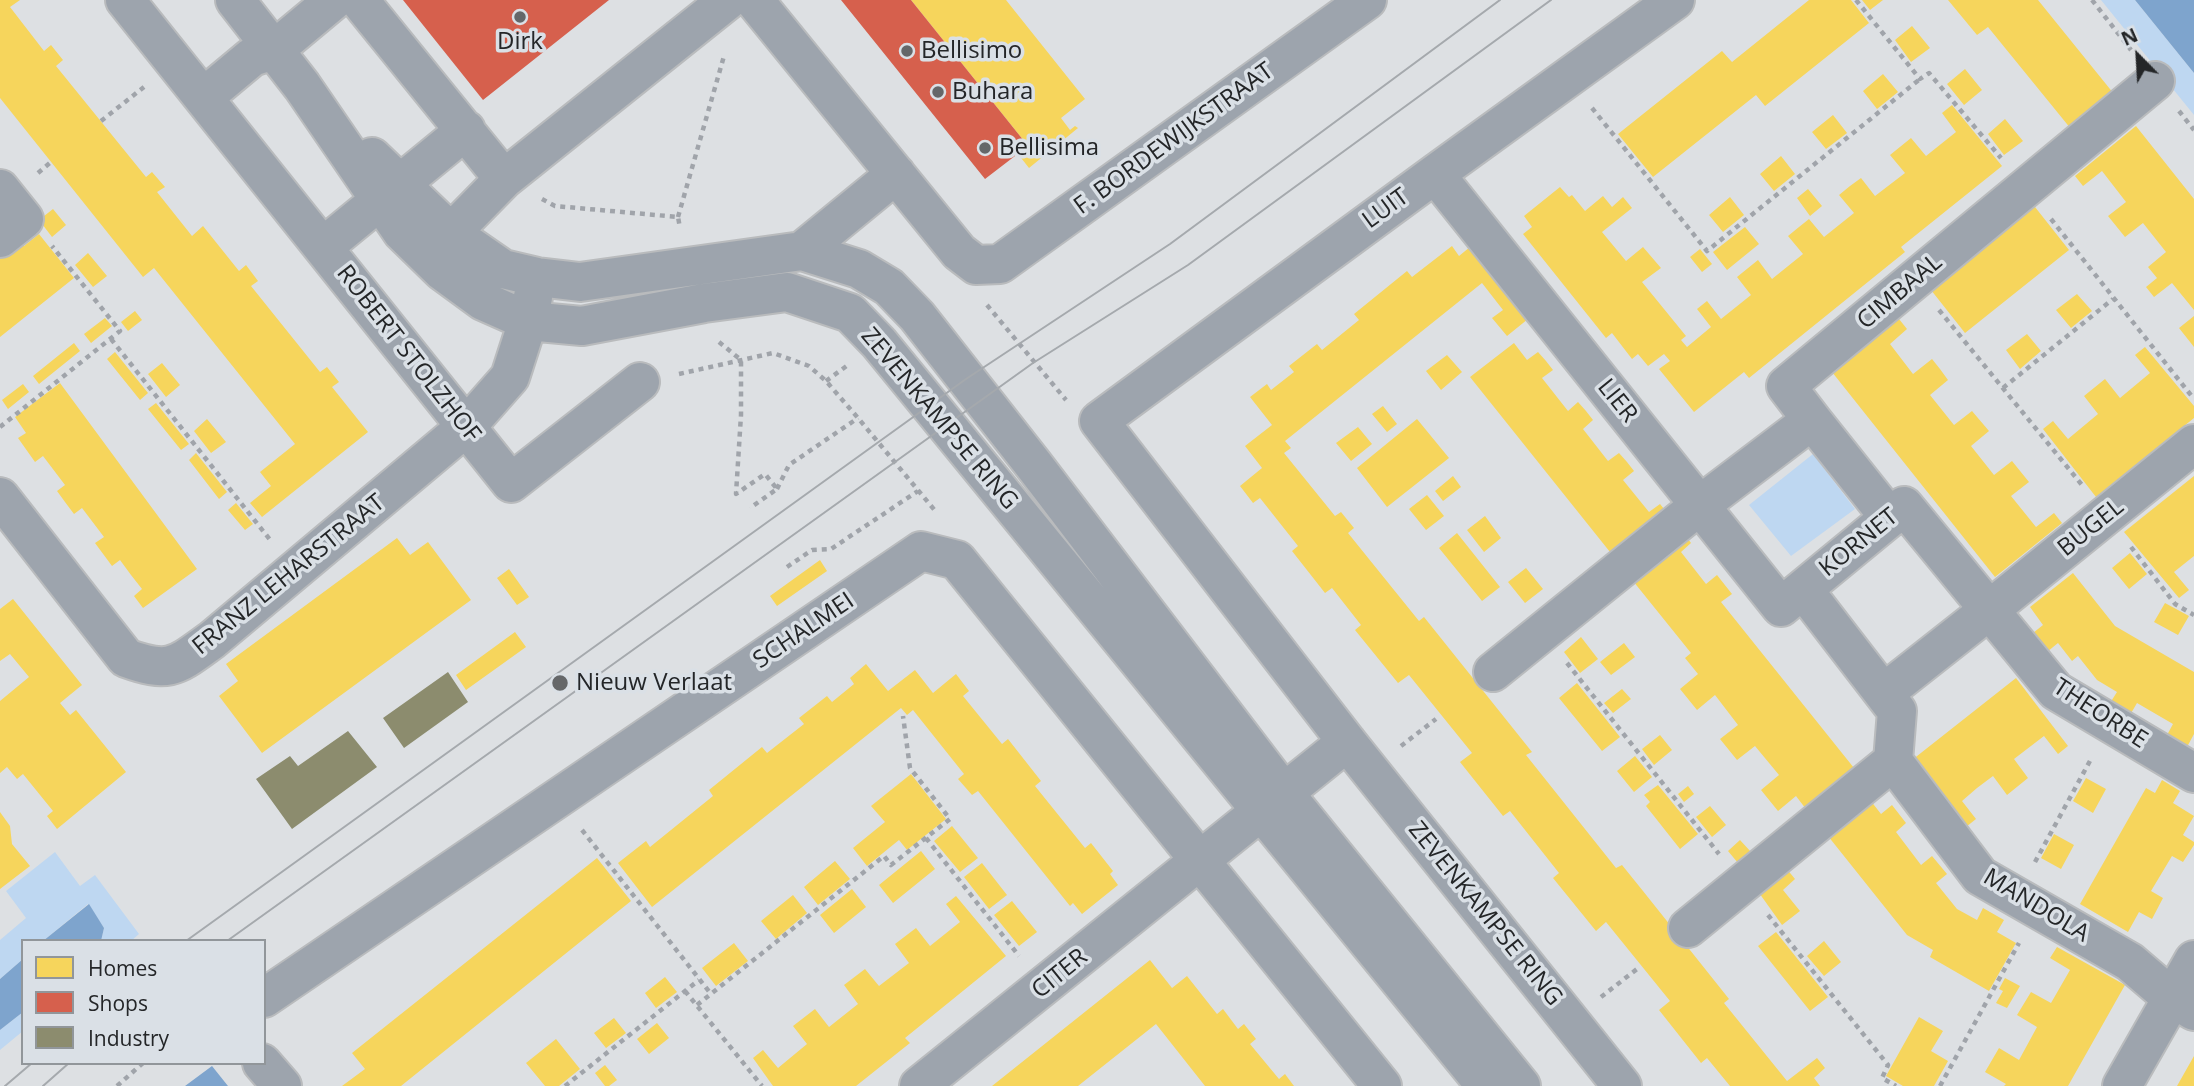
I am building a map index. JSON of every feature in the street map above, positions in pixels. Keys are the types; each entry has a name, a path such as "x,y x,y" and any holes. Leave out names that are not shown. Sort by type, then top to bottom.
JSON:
{"street":[{"name":"ROBERT STOLZHOF","path":"125,0 510,483 640,382"},
{"name":"ZEVENKAMPSE RING","path":"235,0 390,192 402,232 503,270 580,282 802,251 859,269 889,287 917,316 1033,464 1273,802 1486,1086"},
{"path":"204,97 252,57 274,50 334,0"},
{"path":"359,0 504,179"},
{"path":"438,244 504,179 728,0"},
{"path":"754,0 896,174 802,251"},
{"name":"F. BORDEWIJKSTRAAT","path":"896,174 959,252 976,265 1000,264 1367,0"},
{"name":"LUIT","path":"1099,421 1675,0"},
{"name":"CIMBAAL","path":"1812,420 1786,386 2155,80"},
{"path":"323,247 466,130"},
{"name":"LIER","path":"1435,174 1781,607 1803,589"},
{"path":"0,189 12,229"},
{"name":"ZEVENKAMPSE RING","path":"438,244 442,271 483,301 528,321 582,326 704,303 787,292 850,313 879,342 1273,802 1521,1086"},
{"name":"FRANZ LEHARSTRAAT","path":"7,522 126,658 150,667 179,665 466,426 510,377 528,321 537,277"},
{"path":"1493,672 1700,505 1812,420 1890,518"},
{"name":"ZEVENKAMPSE RING","path":"1099,421 1348,742 1622,1086"},
{"name":"BUGEL","path":"1884,693 2194,444"},
{"name":"KORNET","path":"1893,761 1897,711 1803,589 1904,506 1988,611"},
{"name":"SCHALMEI","path":"266,997 921,551 957,559 1201,862"},
{"name":"THEORBE","path":"1988,611 2056,691 2194,773"},
{"path":"1348,742 1201,862 1382,1086"},
{"path":"1688,928 1893,761"},
{"name":"MANDOLA","path":"1893,761 1980,876 2130,962 2183,1004"},
{"name":"CITER","path":"919,1086 1201,862"},
{"path":"2122,1086 2183,1004 2194,960"},
{"path":"264,1065 282,1086"}],"path":[{"path":"678,217 726,51"},
{"path":"1568,77 1707,251 1920,79"},
{"path":"0,427 120,331 35,225 12,229"},
{"path":"1914,280 2003,387 2175,604 2194,615"},
{"path":"2003,387 2113,299"},
{"path":"985,302 1065,400 1099,421"},
{"path":"111,339 295,571"},
{"path":"640,382 773,353 809,366 826,381 944,521"},
{"path":"777,489 789,465 858,418"},
{"path":"787,567 812,550 831,548 918,491"},
{"path":"697,1005 884,856 891,865 950,819 910,768 903,716"},
{"path":"1940,1086 2111,724"},
{"path":"557,799 711,994"},
{"path":"926,838 1044,987"},
{"path":"565,1086 699,980"},
{"path":"685,991 762,1086"},
{"path":"119,1085 141,1065"}],"shaded area":[{"path":"2101,0 2135,0 2194,73 2194,115"},
{"path":"2135,0 2194,0 2194,73"},
{"path":"1813,454 1855,509 1791,556 1749,505"},
{"path":"55,852 80,886 95,875 139,934 133,939 101,939 104,928 88,904 45,939 21,939 21,961 0,979 0,940 26,918 6,891"},
{"path":"89,904 104,928 101,939 45,939"},
{"path":"21,961 21,1014 0,1030 0,979"},
{"path":"21,1014 21,1033 0,1050 0,1030"},
{"path":"212,1066 228,1086 185,1086"}],"building: Homes":[{"path":"0,0 20,0 10,7 44,51 51,45 63,60 56,66 146,177 152,172 165,187 157,192 192,236 203,226 239,271 246,265 258,281 251,286 320,372 327,367 339,382 332,387 368,432 262,517 250,503 271,486 260,472 295,444 154,268 143,277 0,98"},
{"path":"911,0 1006,0 1085,99 1061,118 1070,130 1075,126 1078,128 1029,168 1018,154 1028,146"},
{"path":"1809,0 1851,0 1869,23 1765,106 1756,95 1653,177 1618,134 1722,51 1732,62"},
{"path":"1862,0 1883,0 1870,10"},
{"path":"1948,0 2038,0 2114,94 2071,129 1988,27 1977,35"},
{"path":"1912,26 1930,48 1911,62 1895,40"},
{"path":"1965,69 1982,90 1964,105 1947,84"},
{"path":"1883,74 1898,92 1877,109 1863,91"},
{"path":"1952,105 2002,166 1901,247 1905,252 1749,378 1744,372 1694,412 1659,369 1670,361 1664,354 1648,366 1638,354 1632,359 1612,333 1606,338 1523,234 1532,227 1524,216 1560,187 1569,197 1572,195 1585,211 1603,196 1612,207 1623,197 1632,208 1602,232 1626,261 1643,247 1661,268 1642,282 1686,336 1681,340 1687,347 1711,327 1697,309 1707,301 1721,319 1751,295 1737,277 1758,260 1772,279 1803,254 1788,236 1799,227 1809,219 1824,237 1854,213 1839,195 1850,186 1861,178 1875,196 1905,173 1890,155 1911,138 1926,156 1956,132 1942,113"},
{"path":"1833,115 1847,133 1826,149 1812,132"},
{"path":"2005,119 2023,141 2004,155 1988,134"},
{"path":"2136,126 2194,199 2194,310 2172,283 2154,297 2146,287 2157,278 2148,267 2166,252 2143,223 2125,237 2108,216 2126,202 2102,171 2083,186 2075,176"},
{"path":"1781,156 1795,174 1774,191 1760,174"},
{"path":"1808,189 1822,206 1810,216 1797,198"},
{"path":"1730,197 1744,215 1723,232 1709,215"},
{"path":"2035,207 2069,250 1965,333 1931,290"},
{"path":"53,209 66,225 52,237 39,220"},
{"path":"1745,227 1759,244 1727,270 1713,252"},
{"path":"39,234 74,278 0,337 0,252 18,238 24,246"},
{"path":"1452,246 1459,256 1470,247 1528,319 1507,336 1492,318 1503,310 1482,283 1285,441 1291,448 1284,453 1335,516 1341,512 1354,528 1348,533 1419,621 1424,617 1532,752 1526,755 1616,868 1622,865 1729,999 1724,1003 1787,1081 1817,1058 1825,1068 1814,1078 1820,1086 1730,1086 1707,1058 1701,1063 1659,1010 1670,1001 1606,922 1596,931 1553,878 1559,873 1510,811 1503,816 1460,762 1472,753 1409,675 1398,683 1355,630 1361,625 1332,588 1325,593 1292,551 1298,546 1260,498 1253,503 1240,486 1262,468 1245,446 1272,425 1250,397 1267,384 1271,390 1294,372 1289,366 1317,344 1322,350 1359,320 1354,314 1407,271 1412,277"},
{"path":"1700,249 1712,264 1702,272 1690,257"},
{"path":"88,253 107,276 93,287 75,265"},
{"path":"2077,294 2092,311 2071,328 2056,310"},
{"path":"135,311 142,320 128,331 121,322"},
{"path":"2194,316 2194,347 2179,328"},
{"path":"105,318 112,326 91,343 84,334"},
{"path":"1899,319 1907,329 1890,344 1913,374 1932,359 1948,380 1930,395 1954,425 1972,411 1989,431 1971,446 1994,475 2012,461 2029,482 2011,496 2036,527 2054,513 2062,523 1995,577 1832,372"},
{"path":"2027,334 2041,351 2020,369 2006,350"},
{"path":"74,343 80,351 39,384 33,376"},
{"path":"1514,343 1527,360 1538,352 1546,361 1553,370 1542,378 1568,411 1578,402 1586,411 1593,420 1583,429 1608,461 1619,453 1627,462 1634,471 1623,480 1649,512 1660,504 1668,514 1614,557 1470,377"},
{"path":"2145,347 2194,406 2194,418 2096,497 2043,429 2053,421 2068,439 2098,414 2084,396 2105,379 2120,398 2150,373 2135,355"},
{"path":"115,352 148,393 140,400 107,359"},
{"path":"1447,355 1462,372 1441,390 1426,371"},
{"path":"162,363 180,385 166,397 148,374"},
{"path":"60,383 197,569 143,608 134,596 142,589 120,560 112,566 95,543 104,537 82,508 74,514 57,491 65,485 43,456 35,462 18,438 26,433 15,417"},
{"path":"23,384 29,392 8,409 2,400"},
{"path":"156,403 189,444 181,450 148,409"},
{"path":"1383,406 1397,424 1387,432 1372,414"},
{"path":"207,419 226,442 211,453 194,431"},
{"path":"1417,419 1449,458 1387,507 1357,468"},
{"path":"1358,427 1372,444 1351,461 1336,443"},
{"path":"196,453 227,492 219,499 189,460"},
{"path":"1453,476 1461,487 1443,501 1435,491"},
{"path":"2194,476 2194,556 2174,572 2189,590 2179,598 2124,532"},
{"path":"1427,495 1444,516 1426,530 1409,509"},
{"path":"236,503 253,524 245,530 228,510"},
{"path":"1485,516 1501,538 1484,552 1467,530"},
{"path":"1683,532 1691,543 1681,552 1706,584 1717,575 1732,594 1721,602 1858,773 1809,813 1796,796 1778,811 1761,790 1779,775 1755,746 1737,760 1720,739 1738,725 1715,695 1697,710 1680,689 1698,674 1685,658 1691,653 1629,576"},
{"path":"1457,533 1500,587 1482,601 1439,548"},
{"path":"397,538 410,555 428,542 471,600 262,753 219,696 238,681 226,664"},
{"path":"2130,553 2147,574 2129,589 2112,568"},
{"path":"820,560 827,571 777,606 770,596"},
{"path":"1526,568 1543,589 1525,603 1508,582"},
{"path":"509,569 529,597 517,605 497,578"},
{"path":"2073,573 2115,626 2194,672 2194,734 2187,747 2167,735 2173,724 2137,703 2130,715 2110,703 2117,692 2097,680 2078,656 2072,661 2058,643 2047,652 2033,633 2043,625 2030,607"},
{"path":"13,599 82,685 60,703 70,715 76,710 126,772 57,829 47,816 53,811 23,774 17,779 7,767 0,773 0,701 29,677 10,654 0,661 0,609"},
{"path":"2165,603 2189,616 2178,635 2154,622"},
{"path":"515,632 526,647 466,690 456,675"},
{"path":"1581,637 1598,659 1580,673 1564,652"},
{"path":"1624,643 1635,657 1611,675 1600,662"},
{"path":"866,664 888,691 915,670 933,693 956,674 969,691 963,696 1002,744 1008,739 1041,781 1035,786 1085,848 1091,843 1113,871 1110,874 1118,885 1082,914 1073,903 1070,906 978,791 972,795 958,779 964,774 913,710 907,715 901,708 652,907 618,863 646,841 650,847 713,796 709,790 762,747 767,753 804,724 799,718 827,696 832,702 854,684 850,678"},
{"path":"2016,678 2068,746 2058,754 2044,736 2014,759 2028,778 2007,795 1993,776 1977,788 1962,801 1976,819 1966,827 1912,760"},
{"path":"1577,683 1620,737 1602,751 1559,698"},
{"path":"1622,689 1631,699 1613,713 1604,703"},
{"path":"1660,735 1672,750 1654,765 1642,749"},
{"path":"1635,756 1652,777 1634,792 1617,771"},
{"path":"911,774 946,819 907,850 899,840 867,866 853,848 885,822 871,806"},
{"path":"2086,778 2106,789 2093,813 2073,801"},
{"path":"2162,780 2180,791 2173,803 2194,816 2183,835 2194,842 2194,845 2183,862 2172,856 2151,891 2163,898 2152,919 2139,912 2128,932 2080,904 2146,788 2155,793"},
{"path":"1658,785 1698,834 1680,849 1646,806 1650,802 1644,795"},
{"path":"1688,786 1694,794 1684,802 1678,794"},
{"path":"1867,796 1881,814 1892,805 1906,823 1896,832 1921,865 1932,856 1947,874 1936,883 1957,909 1977,920 1983,908 2004,920 1997,932 2016,943 1989,991 1930,957 1933,950 1907,935 1824,831"},
{"path":"1710,806 1726,825 1712,837 1696,817"},
{"path":"0,812 10,826 12,844 30,866 0,889"},
{"path":"952,826 978,858 960,872 934,841"},
{"path":"2054,834 2074,845 2061,869 2041,858"},
{"path":"1740,840 1751,852 1738,863 1728,851"},
{"path":"921,851 935,869 893,903 879,885"},
{"path":"597,858 631,901 401,1086 342,1086 365,1069 352,1053"},
{"path":"835,861 850,879 818,905 804,887"},
{"path":"982,863 1007,895 989,909 964,877"},
{"path":"1786,868 1795,879 1783,890 1800,911 1782,925 1757,890"},
{"path":"852,889 866,907 834,933 820,915"},
{"path":"793,895 807,913 776,939 761,921"},
{"path":"956,896 1006,956 905,1038 910,1043 856,1086 773,1086 753,1058 763,1050 778,1068 807,1044 793,1026 815,1009 829,1027 858,1004 844,985 865,969 879,986 909,963 895,944 916,928 930,946 960,922 946,904"},
{"path":"1012,901 1037,932 1019,946 994,915"},
{"path":"1776,932 1828,997 1810,1011 1758,946"},
{"path":"1824,941 1841,962 1824,976 1807,956"},
{"path":"734,943 748,961 716,986 702,968"},
{"path":"2057,947 2125,985 2068,1086 2004,1086 2006,1084 1985,1072 1999,1048 2019,1060 2037,1027 2017,1015 2031,992 2051,1003 2070,970 2050,958"},
{"path":"1150,960 1172,988 1187,976 1217,1014 1223,1009 1238,1029 1244,1024 1256,1039 1250,1044 1279,1079 1285,1074 1294,1086 1205,1086 1156,1024 1078,1086 992,1086"},
{"path":"665,977 677,992 656,1008 645,993"},
{"path":"2005,978 2020,986 2007,1008 1996,1003 2003,991 1999,989"},
{"path":"1919,1017 1943,1031 1931,1051 1948,1061 1934,1086 1903,1086 1886,1076"},
{"path":"614,1018 626,1033 606,1048 594,1033"},
{"path":"657,1023 669,1038 649,1054 637,1039"},
{"path":"556,1039 580,1069 559,1086 545,1086 526,1063"},
{"path":"2194,1056 2194,1086 2177,1086"},
{"path":"605,1065 617,1080 609,1086 605,1086 595,1073"}],"building: Shops":[{"path":"403,0 609,0 483,100"},
{"path":"841,0 911,0 1028,146 985,179"}],"building: Industry":[{"path":"448,672 468,702 404,748 383,718"},
{"path":"348,731 377,767 292,829 256,779 290,756 298,766"}],"tram line":[{"path":"189,939 966,379 1170,244 1500,0"},
{"path":"230,939 1033,363 1188,265 1551,0"},
{"path":"5,1086 30,1065"},
{"path":"43,1086 67,1065"}],"place":[{"name":"Dirk","path":"520,17"},
{"name":"Bellisimo","path":"907,51"},
{"name":"Buhara","path":"938,92"},
{"name":"Bellisima","path":"985,148"},
{"name":"Nieuw Verlaat","path":"560,683"}]}
